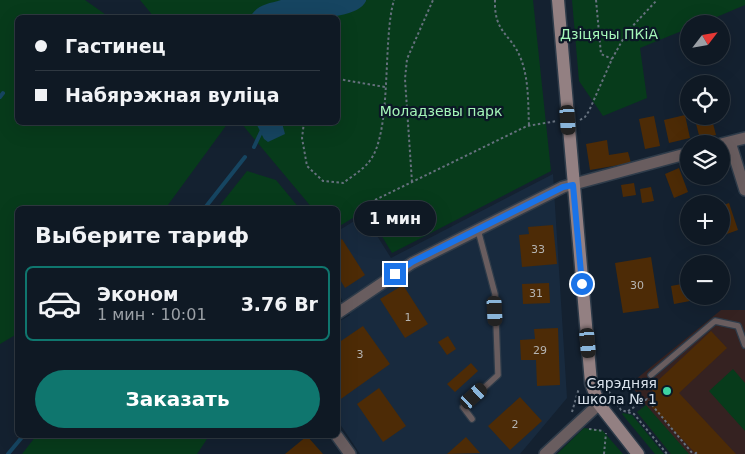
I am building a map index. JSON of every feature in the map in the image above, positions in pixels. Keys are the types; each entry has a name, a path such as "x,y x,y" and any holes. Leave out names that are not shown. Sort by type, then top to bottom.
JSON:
{"main road":[{"path":"558,0 591,383 599,404 638,454"}],"street":[{"path":"730,142 745,138"},
{"path":"340,312 412,262 563,187 680,155"},
{"path":"730,155 745,190"},
{"path":"545,454 599,404"},
{"path":"338,438 350,454"}],"lane":[{"path":"472,419 463,407 498,375 495,294 478,230"},
{"path":"651,374 716,321 738,326 745,345"}],"path":[{"path":"304,125 302,138 307,166 323,181 344,183 369,162 381,132 386,52 394,0"},
{"path":"412,182 405,79 407,59 433,0"},
{"path":"495,0 494,15 500,30 511,42 521,59 527,86 528,126"},
{"path":"596,0 601,54 612,60"},
{"path":"580,129 580,120 589,111 627,32 657,0"},
{"path":"340,79 385,87"},
{"path":"375,200 528,126 560,120"},
{"path":"603,383 621,410 634,414 668,454"},
{"path":"628,411 646,399 695,453"},
{"path":"604,454 606,433"}],"shaded area":[{"path":"281,0 366,0 359,9 340,15 252,15 256,9"},
{"path":"257,125 283,125 285,134 268,142 264,139"},
{"path":"553,174 567,398 520,454 360,454 340,424 340,321 350,315 340,296 340,230 364,215 391,258"},
{"path":"721,310 745,310 745,454 671,454 637,412 646,405 630,384"}],"green space":[{"path":"0,0 85,0 106,15 15,15 15,125 227,125 167,206 15,206 15,335 0,344"},
{"name":"Моладзевы парк","path":"140,0 533,0 551,171 392,253 366,210 340,226 340,206 310,206 243,125 340,125 340,15 152,15"},
{"name":"Дзіцячы ПКіА","path":"572,0 745,0 745,5 721,15 680,15 680,32 640,48 647,98 603,116 579,81"},
{"path":"247,171 276,180 298,206 219,206"},
{"path":"733,369 745,383 745,431 709,391"},
{"path":"646,405 689,454 671,454 637,412"},
{"path":"623,413 632,415 664,454 655,454"},
{"path":"584,428 602,430 623,454 557,454"},
{"path":"34,438 208,438 197,454 22,454"}],"building":[{"path":"654,116 660,146 645,149 639,119"},
{"path":"680,116 680,125 687,125 689,135 680,135 680,140 669,143 664,120"},
{"path":"696,125 713,125 716,135 699,135"},
{"path":"607,140 609,155 628,152 631,163 590,170 586,144"},
{"path":"679,168 680,185 685,185 688,192 674,198 665,174"},
{"path":"634,183 636,195 623,197 621,185"},
{"path":"651,187 654,201 642,203 640,189"},
{"path":"730,206 738,230 730,233"},
{"path":"553,225 557,264 522,267 519,235 529,234 528,227"},
{"path":"342,239 365,275 345,288 340,279 340,240"},
{"path":"651,257 659,308 623,313 615,263"},
{"path":"549,283 550,303 523,304 522,284"},
{"path":"680,284 680,303 674,304 671,286"},
{"path":"403,285 428,324 405,338 380,299"},
{"path":"363,326 390,364 340,400 340,342"},
{"path":"558,328 560,385 537,386 536,360 521,360 520,340 535,339 534,329"},
{"name":"Сярэдняя школа № 1","path":"711,331 727,348 679,393 736,454 696,454 647,402 656,394 650,388"},
{"path":"448,336 456,349 447,355 438,342"},
{"path":"471,363 478,371 455,392 447,384"},
{"path":"379,388 406,426 383,442 357,404"},
{"path":"520,397 542,421 510,450 488,426"},
{"path":"466,437 480,453 447,454"},
{"path":"305,438 309,438 323,454 285,454"}],"waterway":[{"path":"0,97 3,93"},
{"path":"254,147 261,132"},
{"path":"206,206 245,157"},
{"path":"8,454 21,438"}],"place":[{"name":"Сярэдняя школа № 1","path":"667,391"}],"route":[{"path":"395,274 412,262 563,187 573,185 582,284"}]}
